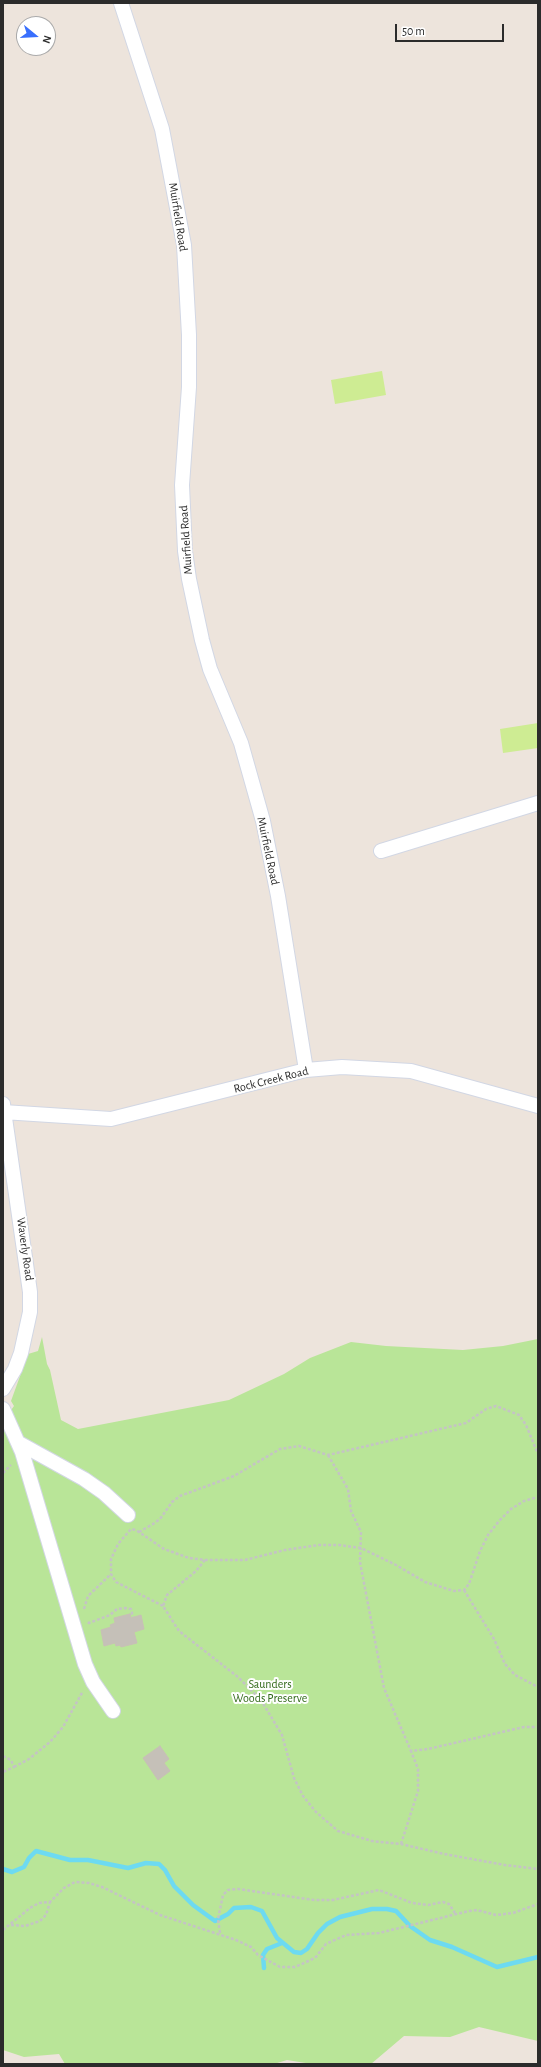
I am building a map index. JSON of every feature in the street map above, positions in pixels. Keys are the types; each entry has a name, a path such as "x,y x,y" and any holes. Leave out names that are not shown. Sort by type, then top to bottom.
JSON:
{"street":[{"name":"Muirfield Road","path":"121,3 162,129 184,245 189,335 189,387 182,485 185,551 189,579 202,640 210,669 241,743 262,821 278,896 306,1070"},
{"path":"381,851 538,803"},
{"name":"Rock Creek Road","path":"3,1109 111,1119 306,1070 342,1067 411,1071 538,1106"},
{"name":"Waverly Road","path":"3,1109 30,1292 30,1312 21,1353 3,1389"},
{"path":"3,1409 19,1443 85,1664 93,1682 113,1711"},
{"path":"19,1443 84,1479 104,1493 128,1515"}],"path":[{"path":"138,1532 160,1519 172,1502 180,1496 234,1476 280,1449 299,1446 328,1455 466,1423 486,1409 496,1406 519,1415 526,1425 538,1454"},
{"path":"328,1455 348,1489 351,1511 361,1532 360,1562 384,1688 418,1769 418,1791 401,1844"},
{"path":"538,1497 524,1501 511,1509 499,1521 483,1545 469,1584 464,1590 454,1591 440,1588 425,1582 396,1565 361,1548 339,1545 319,1545 245,1560 205,1560 189,1558 164,1549 131,1529 118,1544 111,1559 111,1574 116,1582 163,1606 179,1631 238,1677 261,1700 282,1735 294,1778 303,1796 316,1812 338,1830 372,1841 401,1844 467,1859 538,1869"},
{"path":"163,1606 167,1595 196,1571 205,1560"},
{"path":"83,1615 88,1596 111,1574"},
{"path":"464,1590 494,1639 505,1664 515,1675 538,1687"},
{"path":"85,1620 90,1623 110,1616 117,1609 125,1608 131,1609 134,1617"},
{"path":"3,1772 29,1760 50,1742 63,1727 82,1692 93,1682"},
{"path":"411,1751 428,1749 524,1727 538,1727"},
{"path":"3,1756 11,1760 14,1767"},
{"path":"10,1924 25,1926 40,1921 46,1915 50,1902 64,1888 76,1882 89,1883 102,1887 160,1915 220,1933 251,1947 258,1955 280,1967 295,1967 316,1958 326,1944 346,1935 379,1933 456,1913 477,1910 496,1915 513,1912 538,1904"},
{"path":"220,1933 218,1919 223,1895 228,1890 238,1889 314,1900 333,1900 379,1890 412,1903 428,1905 442,1902 449,1904 456,1913"},
{"path":"3,1930 36,1904 50,1902"}],"green space":[{"path":"382,371 386,395 335,404 331,380"},
{"path":"538,723 538,748 503,753 500,729"},
{"name":"Saunders Woods Preserve","path":"42,1337 61,1420 78,1429 229,1400 284,1374 310,1358 351,1342 386,1346 463,1350 503,1346 538,1339 538,2041 479,2027 450,2037 404,2036 371,2064 312,2064 287,2060 274,2064 65,2064 59,2054 24,2057 3,2050 3,1421 14,1406 11,1401 28,1354 38,1351"}],"building":[{"path":"130,1614 131,1618 141,1615 144,1629 134,1632 137,1643 121,1647 120,1645 116,1646 115,1643 104,1646 101,1630 111,1627 110,1625 115,1623 114,1618"},
{"path":"160,1746 169,1759 164,1763 170,1771 158,1780 143,1758"}],"waterway":[{"path":"3,1869 12,1872 24,1867 29,1858 36,1851 70,1860 88,1860 128,1868 146,1863 159,1864 165,1870 174,1886 193,1905 215,1921 228,1914 234,1908 251,1907 262,1911 277,1938 294,1952 301,1953 307,1949 318,1933 327,1924 340,1917 372,1909 387,1909 396,1911 410,1926 430,1940 452,1947 497,1967 538,1957"},
{"path":"264,1968 263,1955 267,1949 282,1943"}]}
